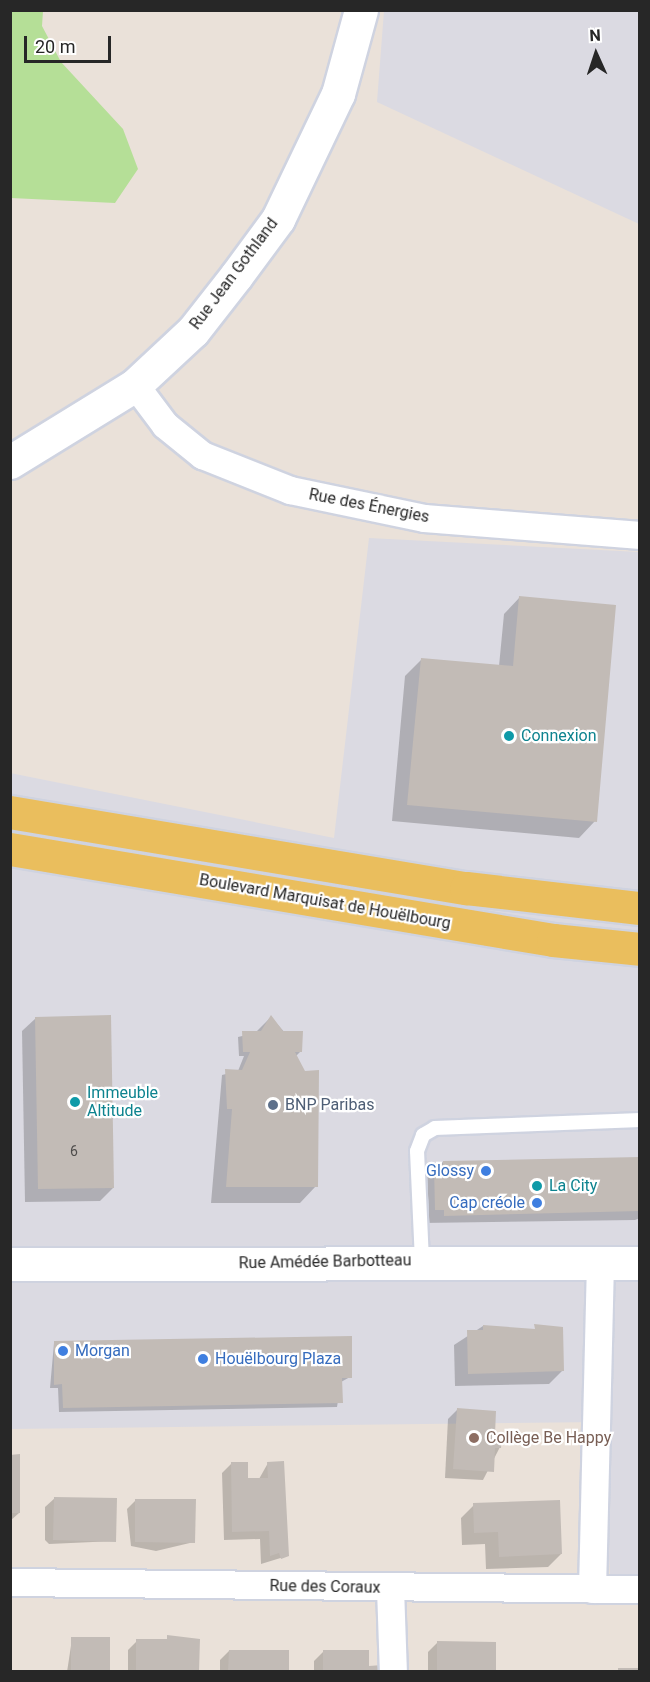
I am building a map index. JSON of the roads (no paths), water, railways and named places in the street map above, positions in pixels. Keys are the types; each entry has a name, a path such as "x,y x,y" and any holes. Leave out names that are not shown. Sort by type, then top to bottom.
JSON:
{"main road":[{"path":"10,812 466,888 639,908"},
{"name":"Boulevard Marquisat de Houëlbourg","path":"10,849 553,940 639,949"},
{"path":"553,940 639,960"}],"street":[{"name":"Rue Jean Gothland","path":"10,462 135,385 193,330 278,219 338,94 361,10"},
{"name":"Rue des Énergies","path":"135,385 165,425 202,455 290,490 424,518 639,535"},
{"name":"Rue Amédée Barbotteau","path":"10,1264 422,1261 639,1263"},
{"path":"592,1589 600,1263"},
{"name":"Rue des Coraux","path":"10,1582 639,1589"},
{"path":"390,1588 393,1671"}],"lane":[{"path":"422,1261 417,1151 423,1135 435,1128 639,1120"}],"place":[{"name":"Connexion","path":"509,736"},
{"name":"Immeuble Altitude","path":"75,1102"},
{"name":"BNP Paribas","path":"273,1105"},
{"name":"Glossy","path":"486,1171"},
{"name":"La City","path":"537,1186"},
{"name":"Cap créole","path":"537,1203"},
{"name":"Morgan","path":"63,1351"},
{"name":"Houëlbourg Plaza","path":"203,1359"},
{"name":"Collège Be Happy","path":"474,1438"}]}
